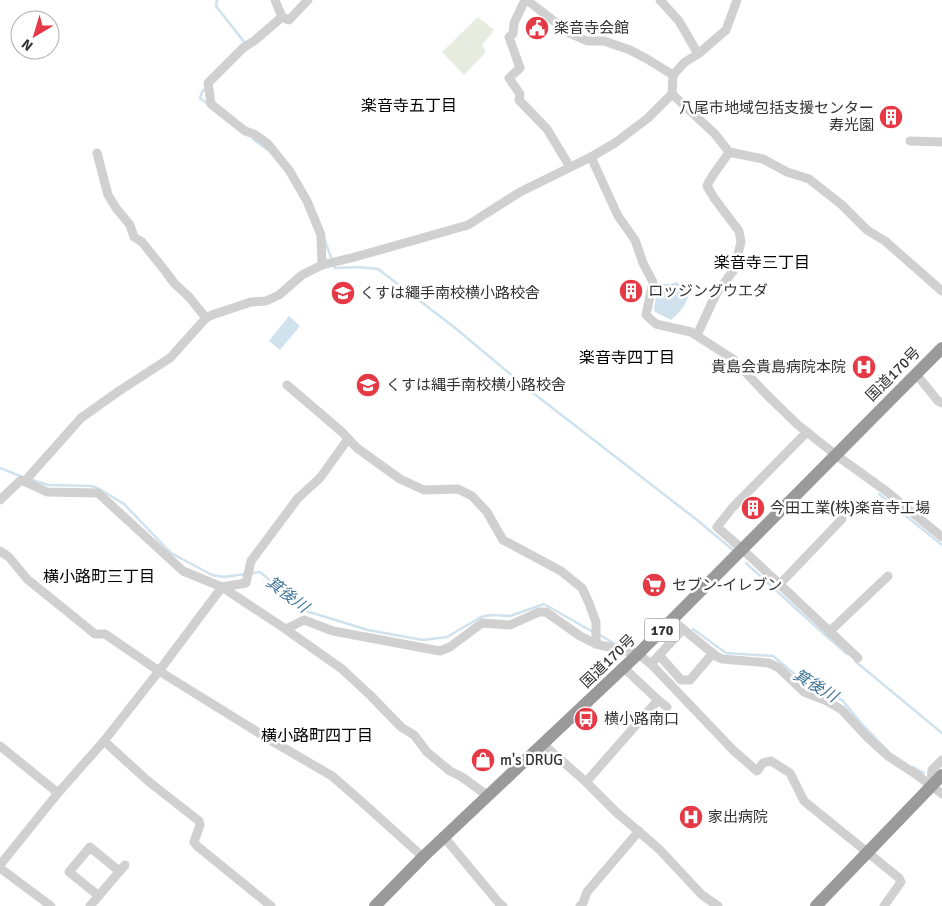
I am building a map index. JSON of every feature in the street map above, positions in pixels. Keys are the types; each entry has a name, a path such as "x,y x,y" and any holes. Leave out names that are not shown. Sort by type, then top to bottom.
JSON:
{"highway":[{"name":"国道170号","path":"375,906 444,837 624,668 942,348"},
{"path":"816,906 937,785 942,775"}],"street":[{"path":"275,0 282,18"},
{"path":"282,18 289,20 308,0"},
{"path":"570,167 547,129 519,100 520,94 509,78 520,68 509,37 513,34 514,23 526,0 569,33 587,41 604,41 630,50 673,75"},
{"path":"660,0 679,21 698,54"},
{"path":"25,481 81,418 119,390 170,358 206,318 251,302 266,301 279,295 302,275 322,265 468,225 520,192 615,143 648,118 672,94 673,75 685,62 698,54 726,30 737,0"},
{"path":"282,18 243,48 208,83 211,104 245,131 254,134 268,144 289,170 307,201 321,234 322,265"},
{"path":"672,94 714,134 729,152 763,159 787,172 810,179 842,205 867,230 886,241 942,291"},
{"path":"910,141 942,142"},
{"path":"97,152 108,195 130,225 134,237 142,242 174,283 190,297 206,318"},
{"path":"697,335 716,294 732,271 741,242 738,232 707,186 710,178 729,152"},
{"path":"591,157 618,216 634,240 653,282 646,315 656,324 697,335 733,359 766,394 807,432 886,491 942,538"},
{"path":"916,374 938,401 942,403"},
{"path":"287,385 357,448 400,479 424,490 458,489 472,496 487,512 504,540 561,571 582,588 596,622 596,644"},
{"path":"807,432 732,507 717,527 858,658"},
{"path":"51,906 0,866 58,793 104,741 222,587 246,583 251,561 298,498 320,478 348,439"},
{"path":"0,500 21,480 47,492 98,493 183,571 222,587 342,669 401,727 414,735 427,752 450,772 462,777 488,796"},
{"path":"779,585 842,519"},
{"path":"0,551 9,558 27,579 95,634 106,634 159,671 332,776 424,857"},
{"path":"830,632 888,576"},
{"path":"286,629 304,620 333,631 440,651 450,648 482,623 510,625 539,612 546,612 580,636 596,644 638,654 651,664 723,740 757,771 763,763 770,761 790,773 804,801 899,878 901,882 884,906"},
{"path":"672,620 722,659 770,663 779,668 804,692 827,701 842,710 888,756 917,775 937,785"},
{"path":"651,664 683,629"},
{"path":"659,655 682,680 690,680 713,653"},
{"path":"624,668 667,707"},
{"path":"586,782 658,700"},
{"path":"104,741 148,782 199,821 200,825 194,842 197,846 271,906"},
{"path":"543,744 586,782 616,812 659,848 702,895 718,906"},
{"path":"0,746 58,793"},
{"path":"942,760 932,770 942,794"},
{"path":"580,906 587,892 639,831"},
{"path":"444,837 503,906"},
{"path":"90,906 99,896 122,868 90,847 69,872 99,896"}],"shaded area":[{"path":"478,17 494,30 482,45 486,52 464,75 442,52"}],"water":[{"path":"677,282 689,295 682,309 671,320 655,312 654,308 658,286"},
{"path":"289,316 300,326 280,350 269,341"}],"waterway":[{"path":"217,0 216,6 245,43"},
{"path":"207,87 202,92 200,98 209,105"},
{"path":"253,139 268,150"},
{"path":"325,241 335,268 358,267 378,269 454,327 528,389 733,550"},
{"name":"箕後川","path":"0,468 22,477"},
{"name":"箕後川","path":"29,479 48,485 92,486 101,490 124,504 171,553 212,575 224,577 260,572 306,611 368,630 423,640 447,637 481,617 491,615 510,616 544,604 593,632"},
{"path":"879,494 942,545"},
{"path":"746,563 847,654"},
{"name":"箕後川","path":"693,629 726,653 773,656 798,677 824,693 842,700 887,750"},
{"name":"箕後川","path":"598,634 617,645"},
{"path":"855,661 942,733"},
{"name":"箕後川","path":"913,767 924,773"}],"place":[{"name":"楽音寺会館","path":"537,28"},
{"name":"八尾市地域包括支援センター 寿光園","path":"891,117"},
{"name":"ロッジングウエダ","path":"631,291"},
{"name":"くすは繩手南校横小路校舎","path":"343,293"},
{"name":"貴島会貴島病院本院","path":"864,367"},
{"name":"くすは縄手南校横小路校舎","path":"368,385"},
{"name":"今田工業(株)楽音寺工場","path":"753,508"},
{"name":"セブン-イレブン","path":"654,585"},
{"name":"横小路南口","path":"586,719"},
{"name":"m's DRUG","path":"483,760"},
{"name":"家出病院","path":"691,817"}],"district":[{"name":"楽音寺五丁目","path":"409,105"},
{"name":"楽音寺三丁目","path":"762,262"},
{"name":"楽音寺四丁目","path":"627,357"},
{"name":"横小路町三丁目","path":"99,576"},
{"name":"横小路町四丁目","path":"317,735"}]}
